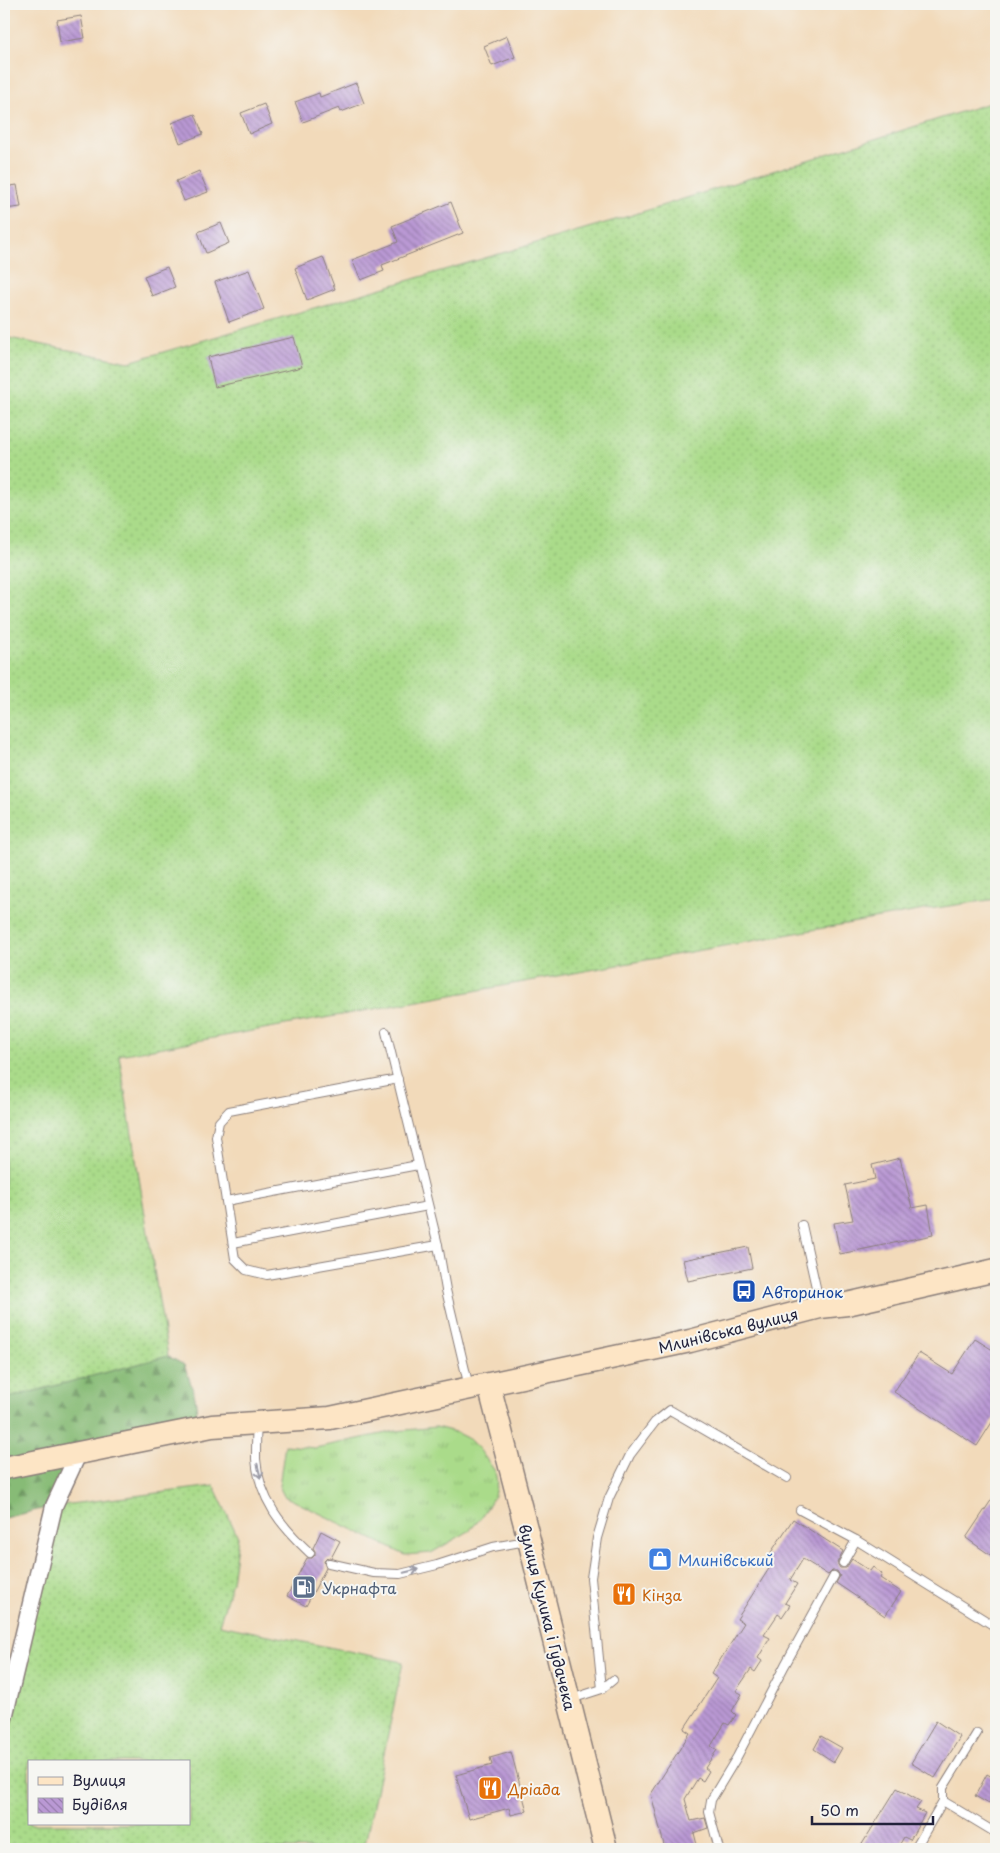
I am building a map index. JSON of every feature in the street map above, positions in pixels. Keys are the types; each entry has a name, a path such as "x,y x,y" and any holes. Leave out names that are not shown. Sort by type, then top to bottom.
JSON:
{"main road":[{"name":"Млинівська вулиця","path":"4,1468 212,1426 330,1418 690,1341 820,1307 847,1304 996,1270"},
{"name":"вулиця Кулика і Гудачека","path":"479,1387 529,1540 606,1849"}],"street":[{"path":"4,1718 54,1506 78,1452"}],"lane":[{"path":"386,1032 438,1245 446,1290 479,1387"},
{"path":"398,1079 229,1111 219,1122 216,1137 235,1259 246,1270 266,1275 438,1245"},
{"path":"226,1200 418,1165"},
{"path":"233,1243 428,1206"},
{"path":"802,1225 820,1307"},
{"path":"602,1689 591,1578 597,1538 609,1498 630,1455 655,1422 670,1410 787,1478"},
{"path":"257,1422 256,1460 263,1492 280,1523 310,1553"},
{"path":"800,1510 856,1540 996,1627"},
{"path":"329,1563 374,1573 400,1574 437,1565 493,1547 529,1540"},
{"path":"844,1562 856,1540"},
{"path":"719,1849 709,1812 710,1800 737,1757 785,1664 834,1576"},
{"path":"569,1700 602,1689 614,1680"},
{"path":"915,1849 943,1801 943,1788 977,1733"},
{"path":"943,1801 996,1833"}],"green space":[{"path":"996,101 996,899 929,909 119,1055 168,1356 4,1399 4,337 129,362 629,216"},
{"path":"168,1356 184,1365 190,1381 195,1396 197,1412 194,1429 79,1452 54,1506 4,1518 4,1399"},
{"path":"436,1427 455,1432 469,1439 495,1471 497,1482 494,1496 481,1518 469,1531 431,1553 405,1555 284,1496 279,1486 285,1445 315,1448 396,1431"},
{"path":"214,1486 238,1537 232,1582 219,1625 403,1662 364,1849 4,1849 4,1718 54,1506"}],"building":[{"path":"81,16 85,38 60,42 57,20"},
{"path":"507,36 515,57 492,66 484,46"},
{"path":"356,83 364,103 341,112 339,108 303,122 295,102 319,93 320,97"},
{"path":"264,104 272,124 249,134 241,113"},
{"path":"195,114 203,134 180,143 172,123"},
{"path":"199,171 208,192 184,201 176,181"},
{"path":"17,185 21,207 4,209 4,187"},
{"path":"451,202 463,233 382,265 384,271 361,280 352,260 398,242 392,226"},
{"path":"221,223 229,243 206,253 198,232"},
{"path":"323,257 335,289 307,300 295,268"},
{"path":"167,267 175,287 152,296 144,276"},
{"path":"249,270 264,309 229,322 215,282"},
{"path":"294,337 302,367 215,387 208,357"},
{"path":"900,1158 912,1208 928,1205 933,1235 840,1254 834,1223 853,1220 845,1185 875,1179 872,1165"},
{"path":"748,1247 752,1268 688,1281 683,1260"},
{"path":"975,1339 996,1352 996,1416 977,1446 894,1392 919,1353 952,1374"},
{"path":"996,1493 996,1559 966,1538"},
{"path":"793,1519 843,1551 837,1563 840,1568 846,1568 852,1559 870,1571 873,1567 882,1574 880,1578 901,1592 885,1616 836,1583 840,1576 837,1571 832,1571 828,1575 803,1559 790,1580 797,1584 785,1603 790,1605 782,1617 778,1614 764,1635 770,1638 758,1658 762,1661 755,1672 751,1669 736,1691 742,1694 732,1711 736,1715 729,1725 725,1723 711,1746 717,1750 705,1768 709,1771 703,1781 698,1778 685,1799 691,1821 705,1818 708,1828 694,1833 698,1849 665,1849 651,1794 690,1733 684,1729 717,1678 711,1674 744,1623 737,1619 770,1567 764,1563"},
{"path":"321,1531 340,1541 331,1558 327,1558 324,1561 326,1568 306,1606 287,1596 307,1558 312,1558 315,1555 313,1548"},
{"path":"936,1721 960,1737 935,1778 911,1763"},
{"path":"821,1736 842,1748 834,1762 814,1749"},
{"name":"Дріада","path":"511,1752 527,1811 511,1815 509,1808 469,1819 456,1775 492,1765 490,1758"},
{"path":"987,1774 996,1779 996,1790 989,1804 975,1796"},
{"path":"897,1788 921,1802 916,1809 925,1813 910,1840 904,1837 897,1849 859,1849"}],"place":[{"name":"Авторинок","path":"744,1291"},
{"name":"Млинівський","path":"660,1559"},
{"name":"Укрнафта","path":"304,1587"},
{"name":"Кінза","path":"624,1594"},
{"name":"Дріада","path":"490,1788"}]}
